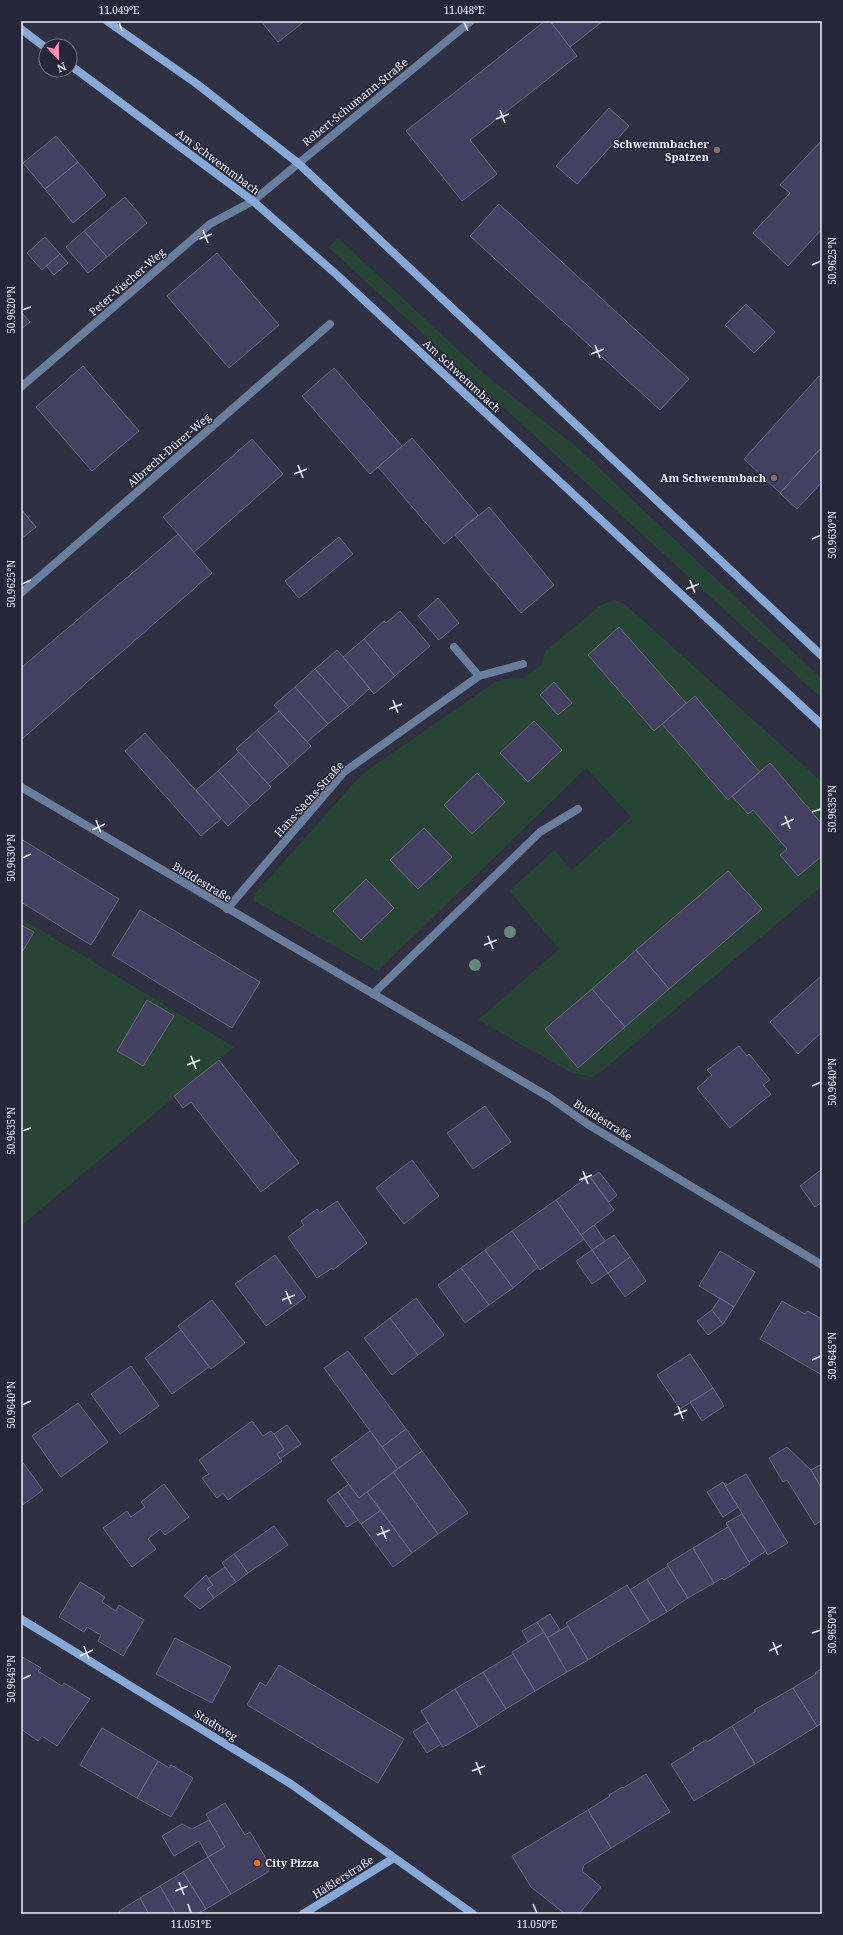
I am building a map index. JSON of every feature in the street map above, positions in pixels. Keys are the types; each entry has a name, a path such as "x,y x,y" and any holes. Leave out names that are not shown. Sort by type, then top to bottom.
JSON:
{"main road":[{"path":"107,21 197,84 298,163 822,656"},
{"path":"21,29 38,42"},
{"name":"Am Schwemmbach","path":"78,71 253,201 336,275 822,725"},
{"name":"Stadtweg","path":"21,1618 291,1784 473,1914"},
{"name":"Häßlerstraße","path":"303,1914 394,1858"}],"street":[{"name":"Robert-Schumann-Straße","path":"253,201 471,21"},
{"name":"Peter-Vischer-Weg","path":"21,387 210,224 253,201"},
{"name":"Albrecht-Dürer-Weg","path":"21,593 330,324"},
{"path":"454,647 479,676"},
{"name":"Hans-Sachs-Straße","path":"227,909 344,772 479,676 523,664"},
{"name":"Buddestraße","path":"21,787 548,1097 589,1125 822,1265"},
{"path":"373,994 540,832 578,809"}],"green space":[{"path":"338,238 482,372 579,449 822,679 822,699 328,247"},
{"path":"615,600 626,605 822,782 822,886 603,1070 592,1077 572,1073 478,1020 559,949 509,891 554,850 572,870 631,817 586,768 378,971 254,901 253,896 362,774 495,682 504,679 524,678 541,665 545,651 601,605"},
{"path":"21,918 234,1047 21,1226"}],"building":[{"path":"261,21 305,21 278,42"},
{"path":"545,21 550,21 577,56 470,140 497,174 462,201 406,131"},
{"path":"550,21 603,21 570,47"},
{"path":"609,108 629,126 577,184 556,166"},
{"path":"56,136 78,162 45,189 23,163"},
{"path":"822,140 822,229 788,266 753,233 790,193 780,185"},
{"path":"78,162 106,195 73,223 45,189"},
{"path":"125,197 147,223 107,257 84,231"},
{"path":"499,204 689,379 660,410 470,236"},
{"path":"84,231 107,257 88,273 66,247"},
{"path":"45,237 60,254 42,270 27,253"},
{"path":"217,253 279,325 229,368 167,296"},
{"path":"60,254 68,263 54,275 46,266"},
{"path":"746,304 775,332 754,353 725,325"},
{"path":"21,312 30,322 21,329"},
{"path":"83,366 139,431 92,471 36,407"},
{"path":"334,368 402,446 370,474 302,396"},
{"path":"819,376 822,379 822,447 780,493 744,459"},
{"path":"412,438 478,515 444,544 378,467"},
{"path":"252,439 283,474 194,552 163,517"},
{"path":"822,447 822,482 797,509 780,493"},
{"path":"489,507 554,585 521,613 455,535"},
{"path":"21,509 36,527 21,539"},
{"path":"178,534 212,573 21,740 21,668"},
{"path":"339,537 353,554 299,598 285,581"},
{"path":"438,598 459,623 439,640 418,616"},
{"path":"400,611 430,646 395,676 364,639 384,621 386,623"},
{"path":"619,627 686,703 654,731 588,655"},
{"path":"364,639 395,676 374,694 343,657"},
{"path":"337,650 370,688 349,707 315,669"},
{"path":"315,669 349,707 328,724 295,687"},
{"path":"554,682 572,703 558,715 540,695"},
{"path":"295,687 328,724 307,742 274,705"},
{"path":"695,696 760,772 728,800 662,724"},
{"path":"279,711 311,746 289,766 257,730"},
{"path":"534,721 562,750 528,782 500,753"},
{"path":"257,730 289,766 268,784 236,749"},
{"path":"145,733 221,819 201,836 125,751"},
{"path":"239,752 271,787 250,806 218,771"},
{"path":"770,763 822,824 822,856 798,876 780,855 787,849 753,810 748,814 732,796"},
{"path":"218,771 250,806 228,826 196,790"},
{"path":"477,773 505,802 472,834 444,805"},
{"path":"424,828 452,857 418,889 390,860"},
{"path":"21,839 119,899 91,945 21,902"},
{"path":"728,871 762,909 669,989 636,950"},
{"path":"366,879 394,908 361,940 333,911"},
{"path":"140,910 260,982 232,1028 112,955"},
{"path":"21,925 34,932 21,954"},
{"path":"636,950 669,989 625,1027 592,989"},
{"path":"822,975 822,1032 798,1054 770,1022"},
{"path":"592,989 625,1027 578,1068 545,1029"},
{"path":"147,1000 174,1016 143,1066 117,1051"},
{"path":"739,1046 747,1056 749,1054 770,1080 763,1085 771,1094 730,1128 697,1088 712,1075 707,1070"},
{"path":"219,1060 299,1163 261,1192 191,1102 183,1108 174,1096"},
{"path":"485,1106 511,1142 473,1169 447,1133"},
{"path":"412,1160 439,1196 404,1224 376,1188"},
{"path":"822,1169 822,1202 815,1207 800,1186"},
{"path":"599,1172 617,1195 609,1202 591,1178"},
{"path":"589,1176 614,1210 581,1235 556,1200"},
{"path":"556,1200 584,1239 540,1270 512,1231"},
{"path":"337,1201 367,1243 333,1270 332,1268 317,1278 288,1237 304,1225 301,1221 310,1214 317,1209 320,1213"},
{"path":"594,1225 605,1241 592,1250 581,1235"},
{"path":"512,1231 538,1267 513,1288 485,1250"},
{"path":"614,1235 630,1257 608,1273 592,1250"},
{"path":"485,1250 513,1288 489,1305 461,1268"},
{"path":"592,1250 608,1273 592,1284 576,1261"},
{"path":"720,1251 755,1272 734,1307 699,1286"},
{"path":"275,1255 306,1297 266,1326 235,1284"},
{"path":"630,1257 646,1281 625,1297 608,1273"},
{"path":"461,1268 489,1305 465,1323 438,1285"},
{"path":"416,1298 444,1335 418,1355 390,1318"},
{"path":"720,1298 734,1307 723,1324 712,1310"},
{"path":"212,1300 245,1343 211,1369 178,1326"},
{"path":"782,1301 805,1314 807,1311 822,1319 822,1375 760,1339"},
{"path":"712,1310 723,1324 708,1335 697,1321"},
{"path":"390,1318 418,1355 392,1375 364,1338"},
{"path":"181,1330 209,1367 172,1394 145,1358"},
{"path":"348,1351 406,1429 382,1447 324,1368"},
{"path":"690,1354 713,1388 680,1409 657,1375"},
{"path":"131,1366 159,1406 120,1434 91,1394"},
{"path":"713,1388 724,1406 702,1421 690,1402"},
{"path":"78,1403 108,1442 61,1477 32,1436"},
{"path":"252,1421 263,1436 271,1431 274,1434 284,1449 277,1454 282,1461 228,1500 223,1493 217,1498 202,1478 209,1474 199,1460"},
{"path":"287,1425 301,1444 280,1459 277,1454 284,1449 274,1434"},
{"path":"406,1429 422,1451 398,1469 382,1447"},
{"path":"370,1431 398,1469 359,1498 331,1460"},
{"path":"787,1447 811,1470 822,1489 822,1520 815,1525 787,1480 783,1482 769,1458"},
{"path":"422,1451 468,1513 438,1534 393,1472"},
{"path":"21,1460 43,1490 21,1506"},
{"path":"822,1464 822,1489 811,1470"},
{"path":"393,1472 438,1534 412,1553 367,1492"},
{"path":"746,1474 788,1543 768,1555 725,1486"},
{"path":"723,1482 738,1507 723,1517 707,1492"},
{"path":"164,1484 189,1517 165,1535 160,1529 148,1539 156,1549 132,1567 103,1528 127,1511 131,1517 145,1507 141,1502"},
{"path":"349,1484 359,1498 367,1492 381,1510 361,1524 338,1492"},
{"path":"338,1492 358,1520 347,1527 327,1500"},
{"path":"381,1510 412,1553 393,1567 361,1524"},
{"path":"742,1514 766,1551 749,1562 726,1523"},
{"path":"274,1526 288,1545 248,1573 234,1554"},
{"path":"728,1527 750,1564 724,1580 722,1578 714,1583 693,1548"},
{"path":"693,1548 714,1583 688,1598 667,1564"},
{"path":"234,1554 248,1573 236,1582 222,1563"},
{"path":"668,1566 688,1598 667,1612 647,1579"},
{"path":"225,1567 236,1582 214,1598 207,1589 213,1585 208,1579"},
{"path":"206,1575 213,1585 207,1589 214,1598 200,1609 184,1596"},
{"path":"647,1579 667,1612 650,1622 630,1590"},
{"path":"80,1582 105,1597 102,1602 116,1611 119,1605 144,1620 123,1656 98,1641 101,1635 87,1627 84,1632 59,1617"},
{"path":"627,1585 650,1622 588,1660 566,1623"},
{"path":"550,1614 560,1630 547,1638 537,1622"},
{"path":"537,1622 544,1632 528,1642 522,1631"},
{"path":"568,1626 588,1660 567,1672 547,1638"},
{"path":"544,1632 567,1672 535,1691 512,1652"},
{"path":"175,1638 231,1667 212,1703 156,1674"},
{"path":"513,1654 535,1691 506,1709 483,1672"},
{"path":"21,1656 41,1668 38,1671 62,1686 64,1683 90,1699 57,1746 42,1736 38,1741 21,1729"},
{"path":"279,1665 404,1739 378,1783 247,1705 260,1682 266,1686"},
{"path":"822,1668 822,1723 817,1726 793,1688 816,1674 815,1673"},
{"path":"483,1672 506,1709 478,1727 455,1689"},
{"path":"793,1688 817,1726 755,1764 732,1726 756,1711 754,1710"},
{"path":"455,1689 478,1727 443,1747 421,1711"},
{"path":"428,1722 441,1744 427,1753 413,1732"},
{"path":"732,1726 755,1764 694,1801 671,1764 694,1750 693,1748 706,1740 707,1742"},
{"path":"102,1728 158,1761 137,1798 80,1765"},
{"path":"158,1761 169,1768 171,1765 193,1778 171,1817 137,1798"},
{"path":"646,1774 670,1812 611,1848 588,1810 610,1796 609,1795"},
{"path":"225,1803 245,1835 250,1832 270,1865 268,1872 231,1894 208,1857 225,1847 206,1814"},
{"path":"588,1810 611,1848 584,1865 582,1871 601,1887 579,1914 565,1914 531,1887 512,1856"},
{"path":"209,1820 225,1847 208,1857 199,1841 174,1856 162,1836 182,1824 192,1829"},
{"path":"208,1857 231,1894 206,1909 183,1872"},
{"path":"183,1872 206,1909 197,1914 176,1914 160,1886"},
{"path":"160,1886 176,1914 149,1914 140,1898"},
{"path":"140,1898 149,1914 120,1914 119,1911"}],"place":[{"name":"Schwemmbacher Spatzen","path":"717,150"},
{"name":"Am Schwemmbach","path":"774,478"},
{"name":"City Pizza","path":"257,1863"}]}
